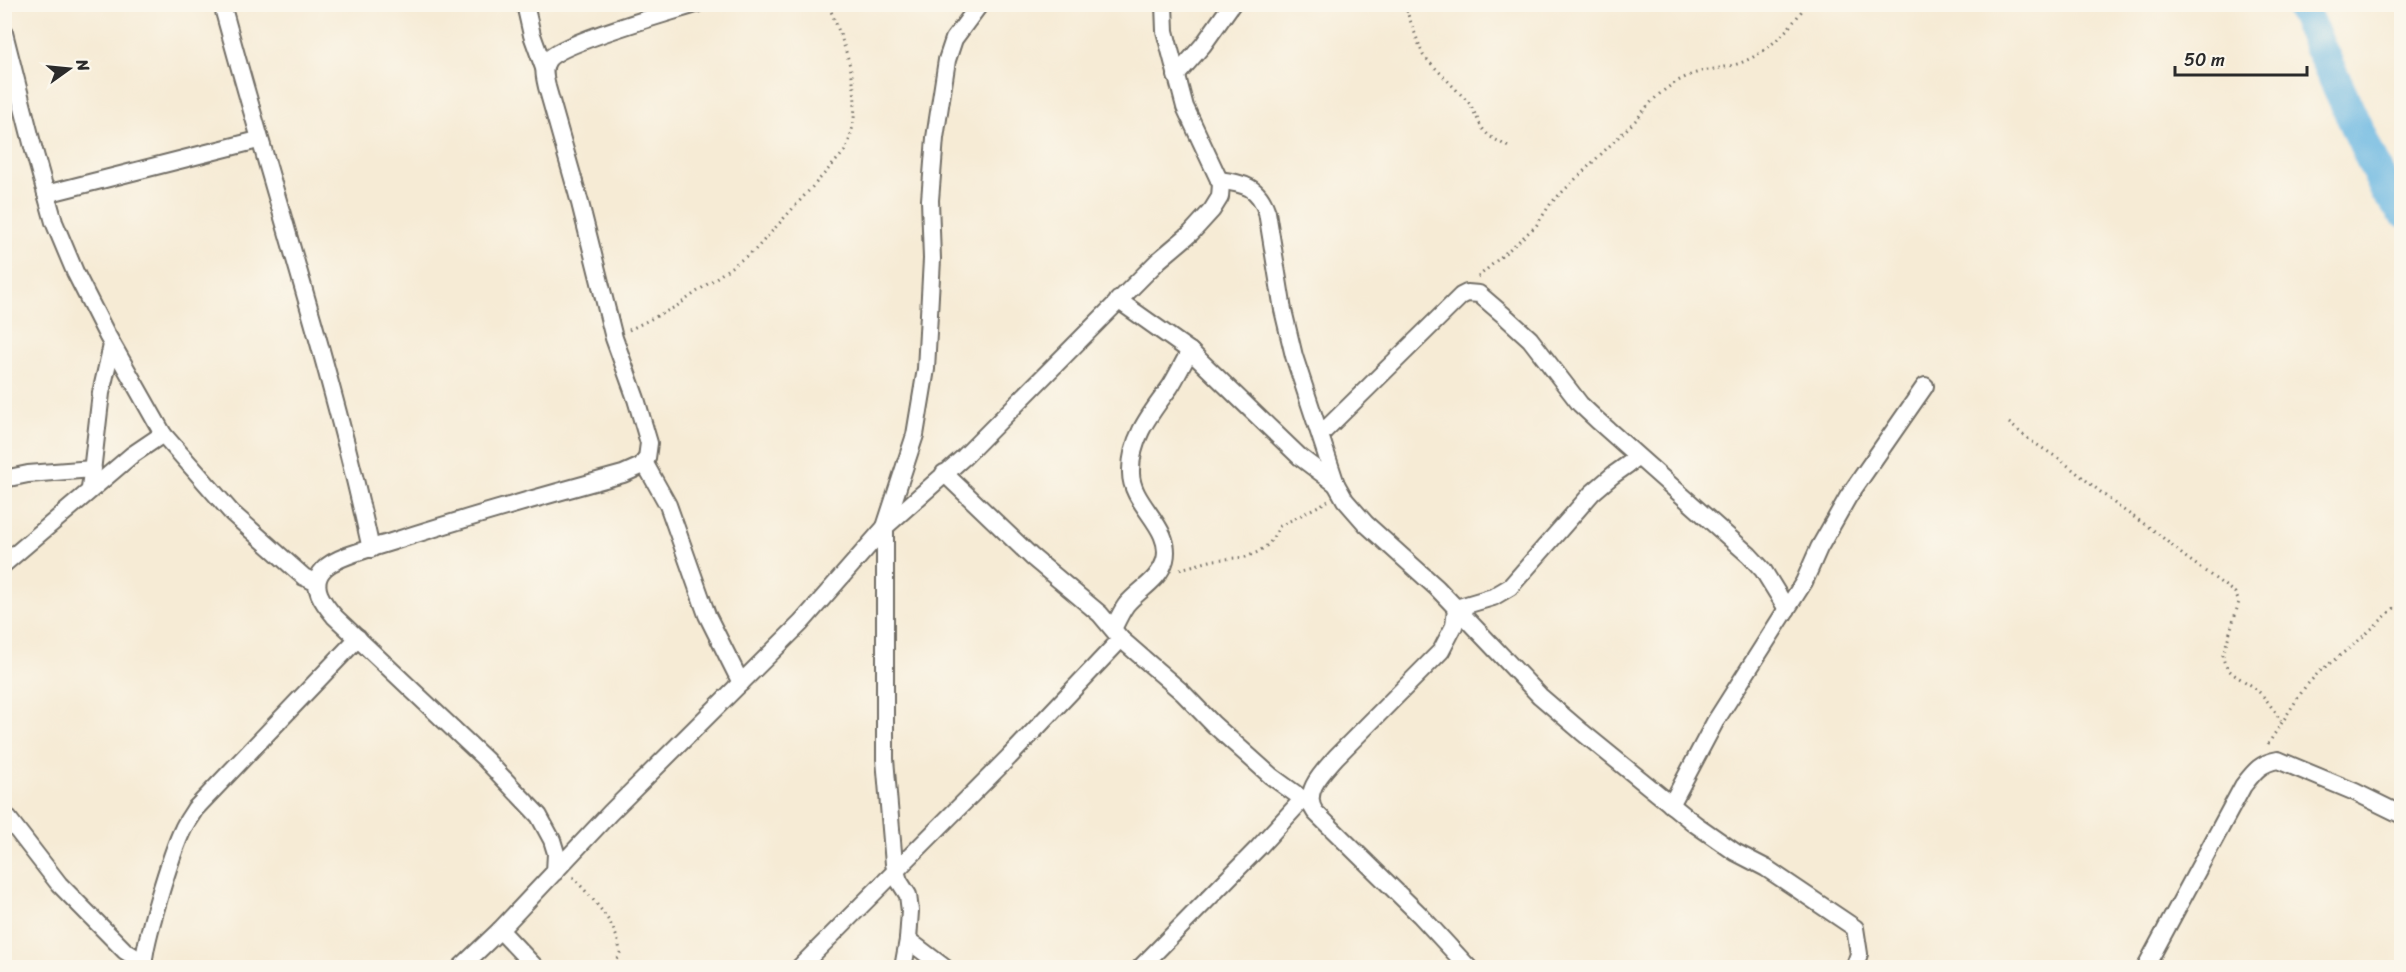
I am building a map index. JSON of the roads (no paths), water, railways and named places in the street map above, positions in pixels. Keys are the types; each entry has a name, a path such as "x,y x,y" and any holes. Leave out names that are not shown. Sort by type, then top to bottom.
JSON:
{"street":[{"path":"222,4 258,140 352,461 371,549"},
{"path":"525,4 532,35 544,68 614,338 649,442 647,458 623,474 371,549 330,564 324,568 317,583 320,597 327,607 477,751 539,816 552,840 559,868"},
{"path":"544,68 554,54 580,42 696,4"},
{"path":"903,968 908,940 910,904 907,893 895,871 888,794 884,717 885,526 915,435 926,369 932,259 930,200 935,138 945,70 949,49 954,39 980,4"},
{"path":"460,968 500,930 610,813 801,623 885,526 972,448 1118,300 1191,233 1212,210 1220,197 1219,180 1185,107 1165,31 1164,4"},
{"path":"1176,76 1203,45 1232,4"},
{"path":"4,33 46,194 63,247 112,345 163,434 240,521 304,577 317,583"},
{"path":"46,194 258,140"},
{"path":"1219,180 1252,188 1263,200 1294,356 1339,489"},
{"path":"1321,434 1467,293 1479,294 1524,333 1580,404 1749,555 1763,570 1787,609"},
{"path":"1118,300 1190,351 1300,457 1339,489 1366,524 1456,608 1540,696 1671,805 1735,852 1766,868 1854,928 1859,954 1854,968"},
{"path":"90,489 100,393 112,345"},
{"path":"799,968 895,871 1117,634 1126,605 1158,575 1166,551 1162,534 1134,489 1130,475 1132,456 1138,435 1146,420 1190,351"},
{"path":"1671,805 1715,722 1804,582 1819,548 1848,497 1925,386"},
{"path":"4,564 90,489 132,455 163,434"},
{"path":"1456,608 1493,597 1510,587 1592,493 1612,475 1638,458"},
{"path":"644,462 668,505 707,615 741,683"},
{"path":"4,479 28,474 93,469"},
{"path":"944,473 1032,557 1077,593 1117,634 1270,776 1306,802 1466,966"},
{"path":"1140,968 1306,802 1321,775 1441,651 1454,626 1456,608"},
{"path":"4,813 59,884 125,951 143,965 171,861 182,831 195,809 357,638"},
{"path":"2145,968 2243,786 2266,762 2278,760 2355,792 2402,815"},
{"path":"500,930 536,968"},
{"path":"908,940 945,968"}],"waterway":[{"path":"2300,4 2386,191 2402,211"}]}
